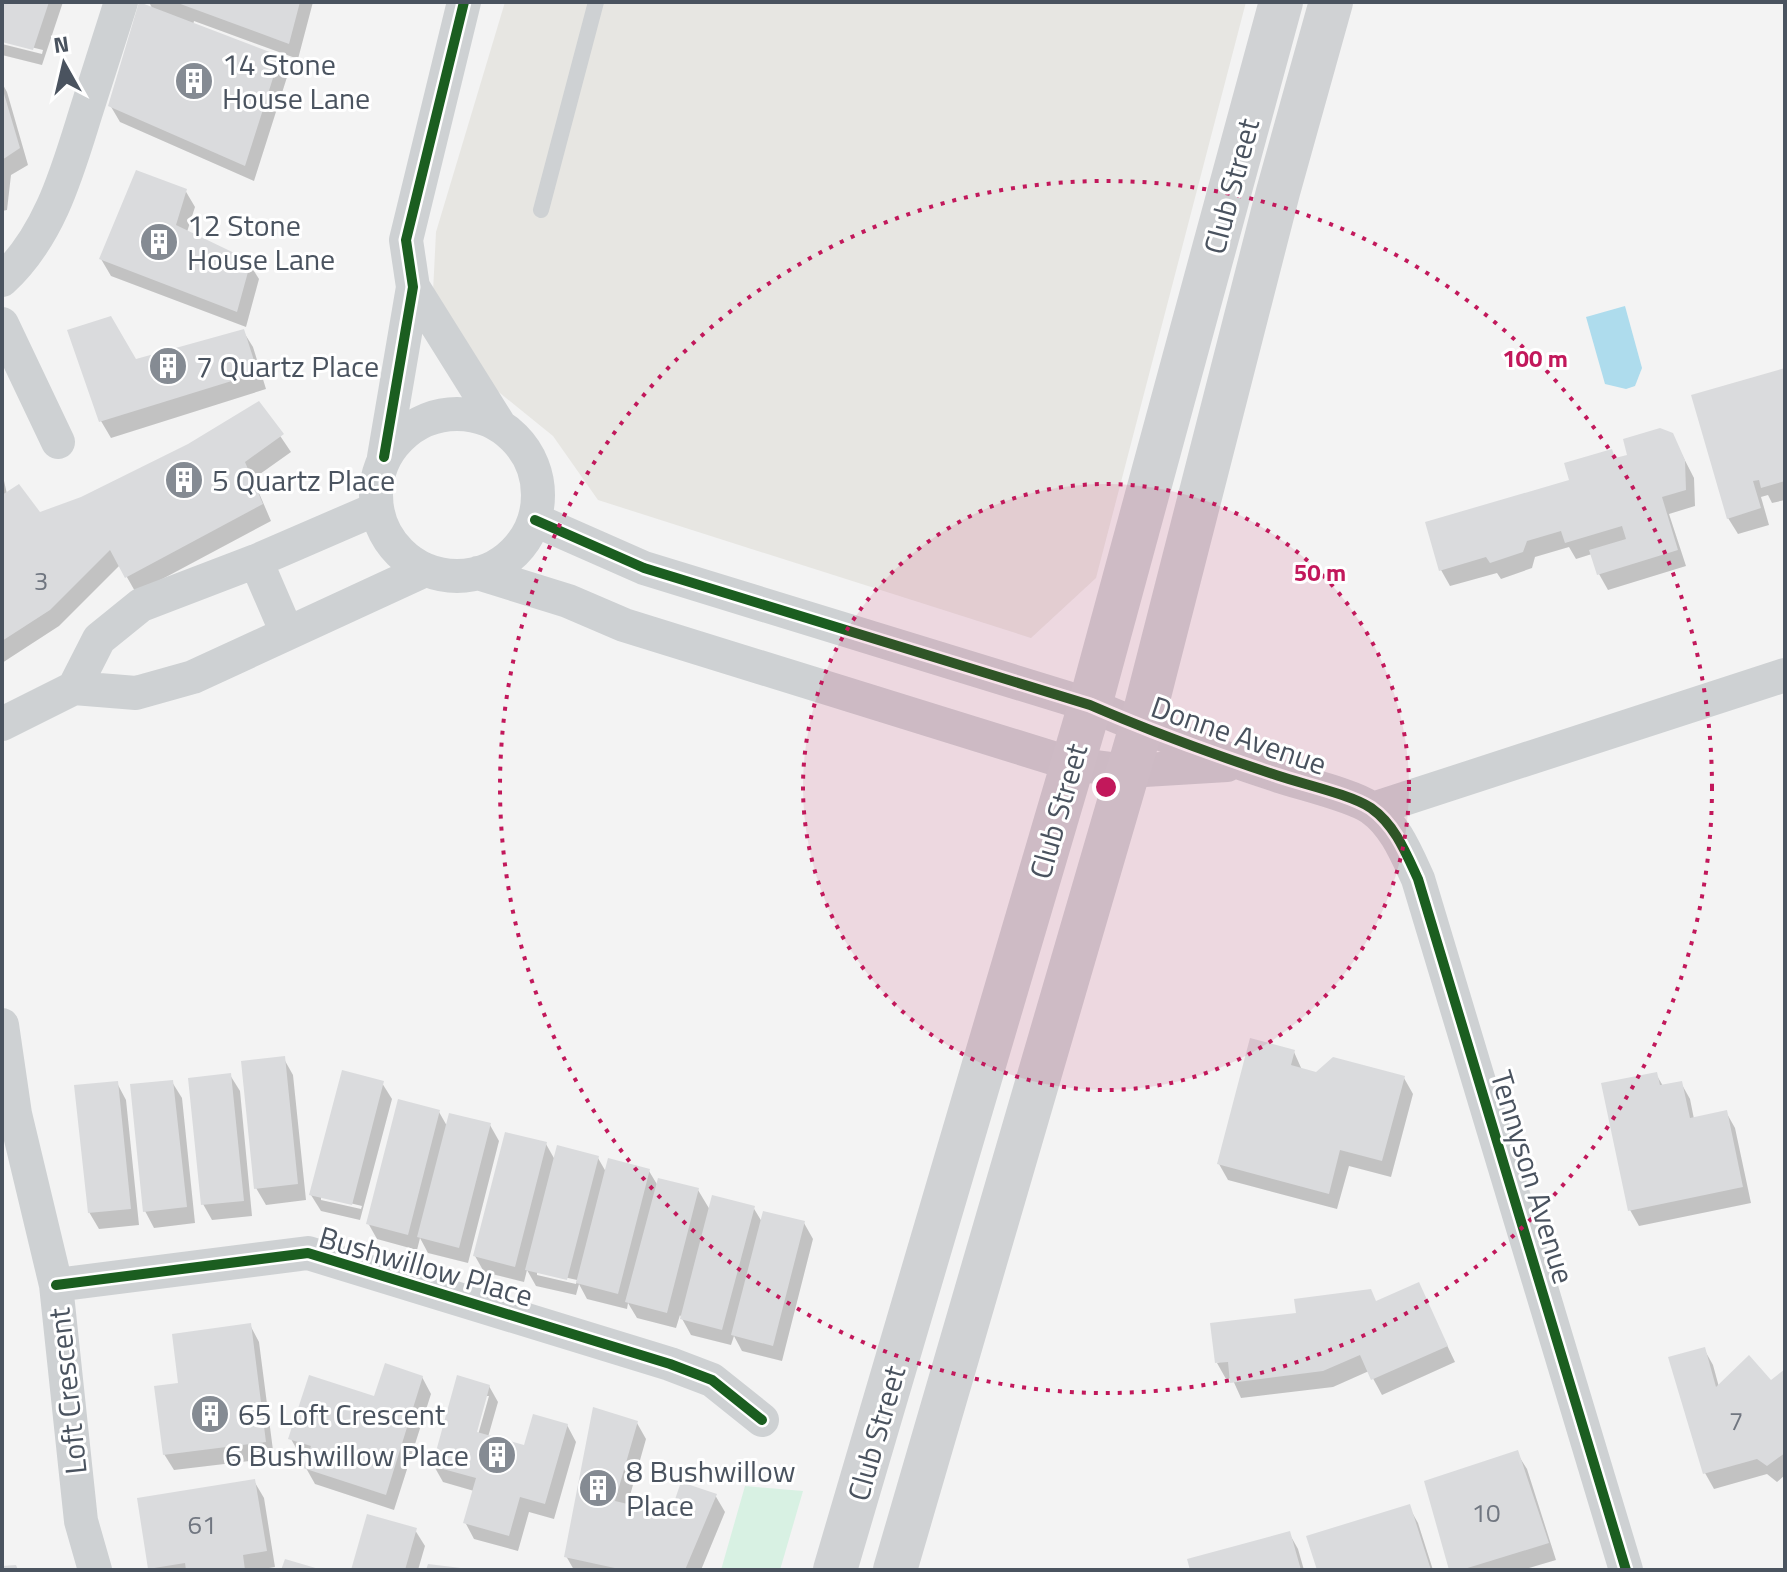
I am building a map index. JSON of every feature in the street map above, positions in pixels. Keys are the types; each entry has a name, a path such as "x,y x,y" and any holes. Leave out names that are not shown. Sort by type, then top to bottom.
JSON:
{"main road":[{"name":"Club Street","path":"835,1570 1090,705 1281,2"},
{"name":"Club Street","path":"895,1570 1141,727 1278,192 1331,2"}],"street":[{"path":"2,280 32,243 61,193 121,2"},
{"path":"384,457 400,436 423,420 448,413 476,415 500,426 521,443 534,467 539,494 535,520 522,543 503,562 478,573 451,576 425,570 402,556 385,534 376,509 376,483 384,457 413,287 406,240 464,2"},
{"path":"441,87 477,30 485,2"},
{"path":"413,287 500,426"},
{"path":"2,324 58,442"},
{"path":"74,688 99,639 141,605 256,561 376,509"},
{"name":"Donne Avenue","path":"535,520 644,568 1090,705 1141,727 1373,809"},
{"path":"256,561 287,633"},
{"path":"2,724 74,688 136,693 193,677 425,570"},
{"name":"Donne Avenue","path":"478,573 568,601 624,625 1072,764 1128,771 1244,764"},
{"path":"1373,809 1785,675"},
{"name":"Tennyson Avenue","path":"1373,809 1395,833 1418,879 1626,1570"},
{"name":"Loft Crescent","path":"2,1025 15,1114 56,1285 81,1521 95,1570"},
{"name":"Bushwillow Place","path":"56,1285 308,1253 670,1364 712,1380 762,1420"}],"lane":[{"path":"541,210 596,2"}],"shaded area":[{"path":"505,2 1246,2 1096,578 1031,638 598,500 553,436 479,376 433,292 436,232"}],"green space":[{"path":"745,1486 803,1491 780,1570 721,1570"}],"water":[{"path":"1625,306 1642,368 1635,386 1626,389 1605,384 1586,317"}],"building":[{"path":"2,2 49,2 33,50 2,42"},
{"name":"14 Stone House Lane","path":"139,2 280,56 245,166 108,106"},
{"path":"175,2 300,2 289,44"},
{"path":"2,87 20,148 2,160"},
{"name":"12 Stone House Lane","path":"136,170 187,189 176,225 251,261 237,312 99,259"},
{"name":"7 Quartz Place","path":"111,316 136,359 244,329 258,373 99,422 67,330"},
{"path":"1785,368 1785,481 1761,488 1759,480 1753,481 1761,508 1727,519 1691,395"},
{"name":"5 Quartz Place","path":"259,401 284,434 245,462 263,504 125,578 110,550 50,610 2,641 2,495 19,484 40,512 81,497 188,444"},
{"path":"1660,428 1673,433 1685,460 1686,490 1662,497 1678,550 1597,575 1589,550 1626,539 1622,526 1565,543 1561,531 1527,541 1523,552 1490,563 1486,557 1439,571 1425,522 1569,480 1564,463 1612,449 1615,458 1627,455 1623,439"},
{"path":"1250,1038 1295,1050 1291,1065 1316,1072 1333,1057 1405,1076 1382,1161 1340,1150 1329,1194 1217,1164"},
{"path":"285,1056 298,1184 254,1189 241,1061"},
{"path":"342,1070 384,1081 352,1205 309,1195"},
{"path":"1657,1072 1660,1085 1682,1081 1690,1118 1727,1110 1743,1187 1628,1211 1601,1083"},
{"path":"231,1073 244,1201 201,1205 188,1078"},
{"path":"173,1080 187,1207 143,1212 130,1084"},
{"path":"118,1081 131,1209 88,1213 74,1085"},
{"path":"398,1099 440,1110 408,1235 366,1224"},
{"path":"449,1113 491,1123 459,1248 417,1237"},
{"path":"505,1132 547,1142 515,1267 473,1256"},
{"path":"557,1145 599,1156 567,1280 525,1270"},
{"path":"608,1158 650,1169 618,1294 576,1283"},
{"path":"658,1178 699,1188 667,1313 625,1302"},
{"path":"712,1195 755,1206 722,1330 680,1319"},
{"path":"763,1211 805,1221 773,1346 731,1335"},
{"path":"1419,1282 1448,1346 1371,1380 1360,1355 1323,1371 1230,1383 1228,1362 1215,1363 1210,1323 1296,1313 1294,1299 1371,1289 1376,1301"},
{"name":"65 Loft Crescent","path":"251,1323 266,1442 163,1455 154,1386 178,1383 172,1334"},
{"path":"1705,1347 1716,1387 1749,1355 1771,1380 1785,1369 1785,1453 1767,1466 1757,1459 1703,1474 1668,1357"},
{"path":"385,1363 423,1376 386,1495 303,1468 311,1446 288,1439 309,1375 374,1396"},
{"name":"6 Bushwillow Place","path":"457,1375 490,1385 477,1432 524,1445 533,1414 568,1424 545,1504 520,1497 509,1536 463,1523 476,1478 432,1466"},
{"name":"8 Bushwillow Place","path":"593,1407 638,1421 615,1501 670,1514 681,1482 717,1494 685,1570 624,1570 564,1557"},
{"path":"1518,1450 1549,1543 1461,1570 1449,1570 1424,1481"},
{"path":"255,1479 267,1551 243,1555 245,1570 186,1570 185,1563 148,1569 137,1498"},
{"path":"1410,1504 1431,1570 1317,1570 1306,1536"},
{"path":"367,1514 417,1528 405,1570 351,1570"},
{"path":"1290,1531 1301,1570 1190,1570 1187,1559"},
{"path":"285,1559 319,1569 319,1570 281,1570"},
{"path":"428,1564 461,1568 426,1570"},
{"path":"16,1565 18,1570 2,1570 2,1566"}],"cycle path":[{"path":"384,457 413,287 406,240 464,2"},
{"path":"535,520 644,568 1090,705 1207,751 1352,799 1379,815 1399,840 1418,879 1626,1570"},
{"path":"56,1285 308,1253 670,1364 712,1380 762,1420"}],"place":[{"name":"14 Stone House Lane","path":"194,81"},
{"name":"12 Stone House Lane","path":"159,242"},
{"name":"7 Quartz Place","path":"168,366"},
{"name":"5 Quartz Place","path":"184,480"},
{"name":"65 Loft Crescent","path":"210,1414"},
{"name":"6 Bushwillow Place","path":"497,1455"},
{"name":"8 Bushwillow Place","path":"598,1488"}]}
